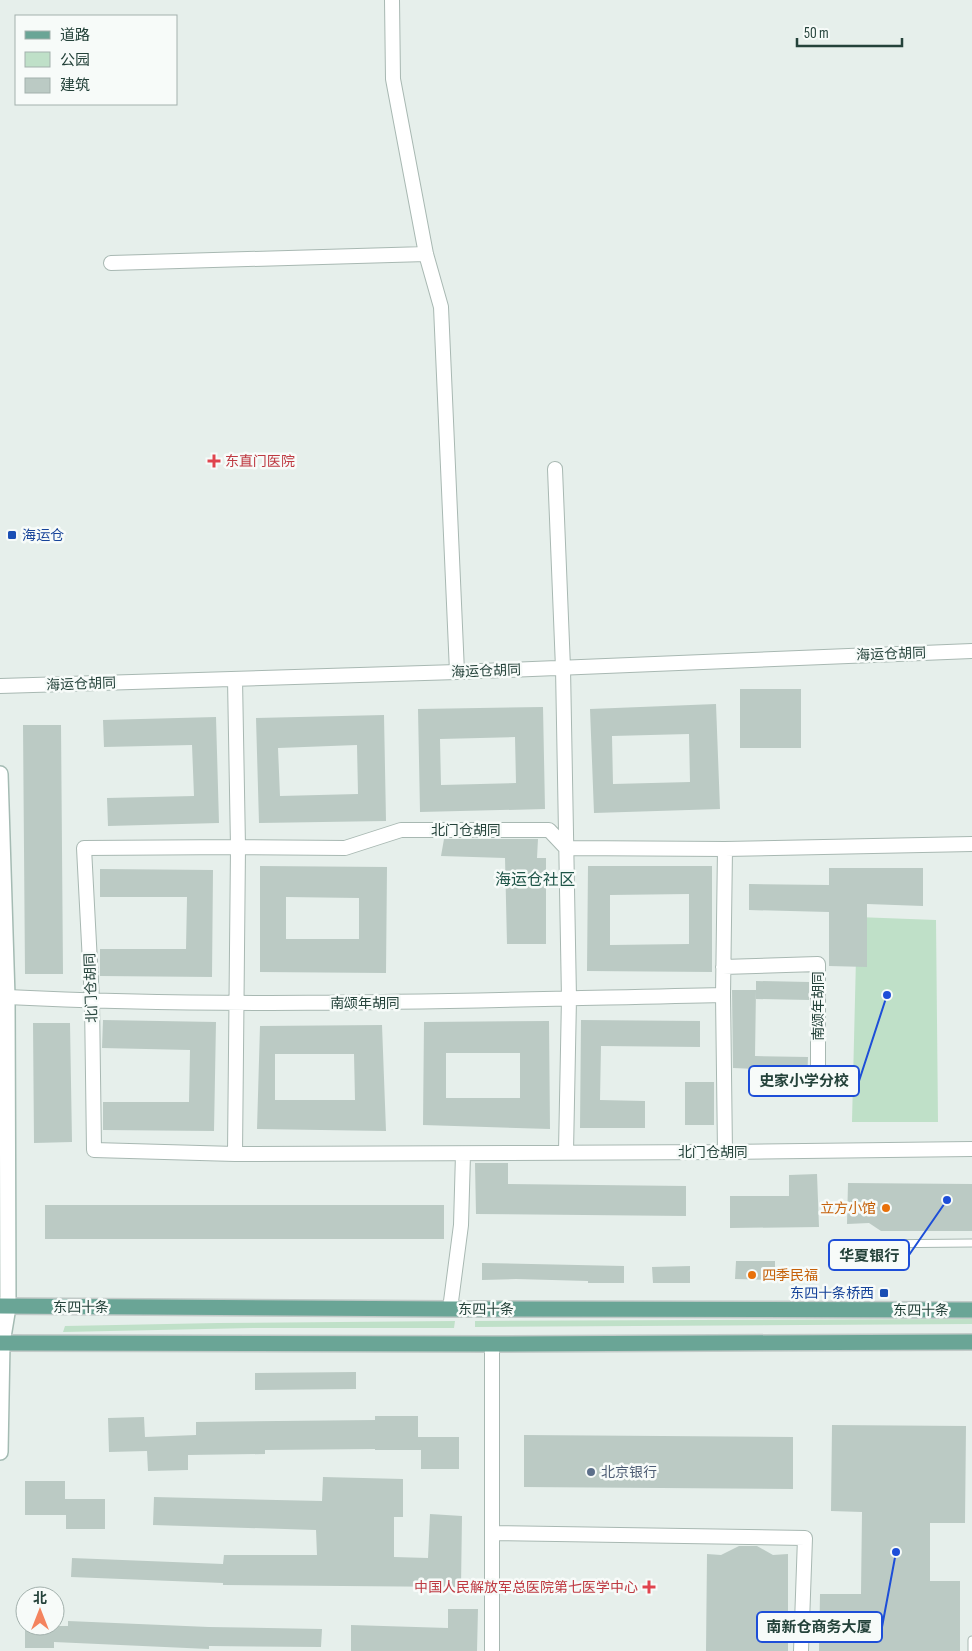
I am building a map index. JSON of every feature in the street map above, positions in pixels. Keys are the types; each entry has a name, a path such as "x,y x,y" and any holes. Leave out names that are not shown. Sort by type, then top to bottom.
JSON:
{"main road":[{"path":"0,774 8,997 0,1452"},
{"name":"东四十条","path":"4,1306 972,1310"},
{"path":"1,1343 492,1344 972,1342"}],"street":[{"path":"392,0 393,79 426,254 441,307 457,672"},
{"path":"111,263 426,254"},
{"path":"555,469 563,668 569,998 566,1152"},
{"name":"海运仓胡同","path":"0,686 457,672 972,651"},
{"path":"235,679 238,847 235,1154"},
{"name":"北门仓胡同","path":"566,848 549,830 401,830 345,848 84,848 92,1001 94,1150 235,1154 463,1154 972,1149"},
{"path":"566,848 725,849 972,844"},
{"path":"724,1152 722,995 725,849"},
{"name":"南颂年胡同","path":"723,967 818,964 818,1083"},
{"name":"南颂年胡同","path":"8,997 92,1001 386,1003 722,995"},
{"path":"450,1309 461,1225 463,1154"},
{"path":"492,1344 492,1651"},
{"path":"492,1532 806,1538 801,1651"}],"lane":[{"path":"864,1244 972,1243"},
{"path":"972,1640 972,1649"}],"green space":[{"path":"857,917 936,920 938,1122 852,1122"},
{"path":"972,1319 972,1324 475,1327 475,1321"},
{"path":"455,1321 454,1328 253,1328 63,1332 65,1326"}],"building":[{"path":"740,689 801,689 801,748 740,748"},
{"path":"716,704 720,809 594,813 590,709","holes":["689,734 690,782 613,784 612,736"]},
{"path":"543,707 545,809 420,812 418,709","holes":["515,737 516,783 441,785 440,739"]},
{"path":"384,715 386,821 259,823 256,718","holes":["357,745 358,794 280,796 278,748"]},
{"path":"216,717 219,823 108,826 107,798 194,796 192,745 104,747 103,720"},
{"path":"23,725 61,725 63,974 25,974"},
{"path":"444,839 538,839 537,858 546,858 546,944 507,944 505,858 441,856"},
{"path":"260,866 387,867 386,973 260,972","holes":["286,897 359,898 359,939 286,939"]},
{"path":"588,866 712,866 712,972 587,971","holes":["689,894 689,944 610,945 610,895"]},
{"path":"829,868 923,868 923,906 867,904 867,967 829,966 829,912 749,910 749,884 829,885"},
{"path":"100,869 213,870 212,977 100,976 100,949 186,949 187,897 100,897"},
{"path":"756,981 809,982 809,1000 756,999"},
{"path":"732,990 756,990 755,1056 808,1057 807,1083 756,1082 756,1069 733,1068"},
{"path":"103,1020 216,1022 214,1131 103,1130 103,1102 189,1102 190,1050 102,1048"},
{"path":"581,1020 700,1021 700,1047 601,1046 600,1100 645,1101 645,1128 580,1128"},
{"path":"549,1021 550,1129 423,1125 424,1022","holes":["446,1053 520,1053 520,1098 446,1098"]},
{"path":"33,1023 70,1023 72,1142 34,1143"},
{"path":"382,1025 386,1131 257,1129 260,1026","holes":["275,1054 354,1054 355,1100 275,1100"]},
{"path":"685,1082 714,1082 714,1125 685,1125"},
{"path":"475,1163 508,1163 508,1184 686,1186 686,1216 476,1214"},
{"path":"817,1174 819,1227 730,1228 730,1196 789,1196 789,1175"},
{"path":"848,1183 972,1184 972,1231 881,1231 869,1223 847,1224"},
{"path":"45,1205 444,1205 444,1239 45,1239"},
{"path":"736,1261 775,1261 775,1280 735,1279"},
{"path":"482,1263 624,1266 624,1283 516,1279 482,1280"},
{"path":"690,1266 690,1283 653,1283 652,1267"},
{"path":"356,1372 356,1389 255,1390 255,1373"},
{"path":"375,1416 418,1416 418,1437 459,1437 459,1469 421,1469 421,1450 265,1450 265,1454 188,1455 188,1470 148,1471 147,1451 109,1452 108,1418 144,1417 145,1437 196,1435 196,1422 375,1420"},
{"path":"832,1425 966,1426 965,1523 930,1523 930,1581 960,1581 960,1651 819,1651 820,1594 861,1594 862,1512 831,1511"},
{"path":"524,1435 793,1437 793,1489 524,1487"},
{"path":"323,1477 403,1479 403,1517 394,1517 394,1557 428,1558 430,1514 462,1516 461,1587 223,1585 223,1583 71,1577 72,1558 223,1564 224,1555 317,1555 316,1530 153,1525 154,1497 322,1501"},
{"path":"25,1481 65,1481 65,1499 105,1499 105,1529 66,1529 66,1515 25,1515"},
{"path":"739,1546 757,1546 773,1555 788,1554 788,1651 706,1651 707,1554 721,1555"},
{"path":"448,1609 478,1609 477,1651 351,1651 351,1625 448,1628"},
{"path":"68,1621 209,1627 322,1629 321,1647 209,1646 209,1649 54,1642 54,1648 25,1648 25,1636 65,1636 65,1626 68,1626"}],"place":[{"name":"东直门医院","path":"214,461"},
{"name":"海运仓","path":"12,535"},
{"name":"史家小学分校","path":"887,995"},
{"name":"华夏银行","path":"947,1200"},
{"name":"立方小馆","path":"886,1208"},
{"name":"四季民福","path":"752,1275"},
{"name":"东四十条桥西","path":"884,1293"},
{"name":"北京银行","path":"591,1472"},
{"name":"南新仓商务大厦","path":"896,1552"},
{"name":"中国人民解放军总医院第七医学中心","path":"649,1587"}],"district":[{"name":"海运仓社区","path":"535,880"}]}
